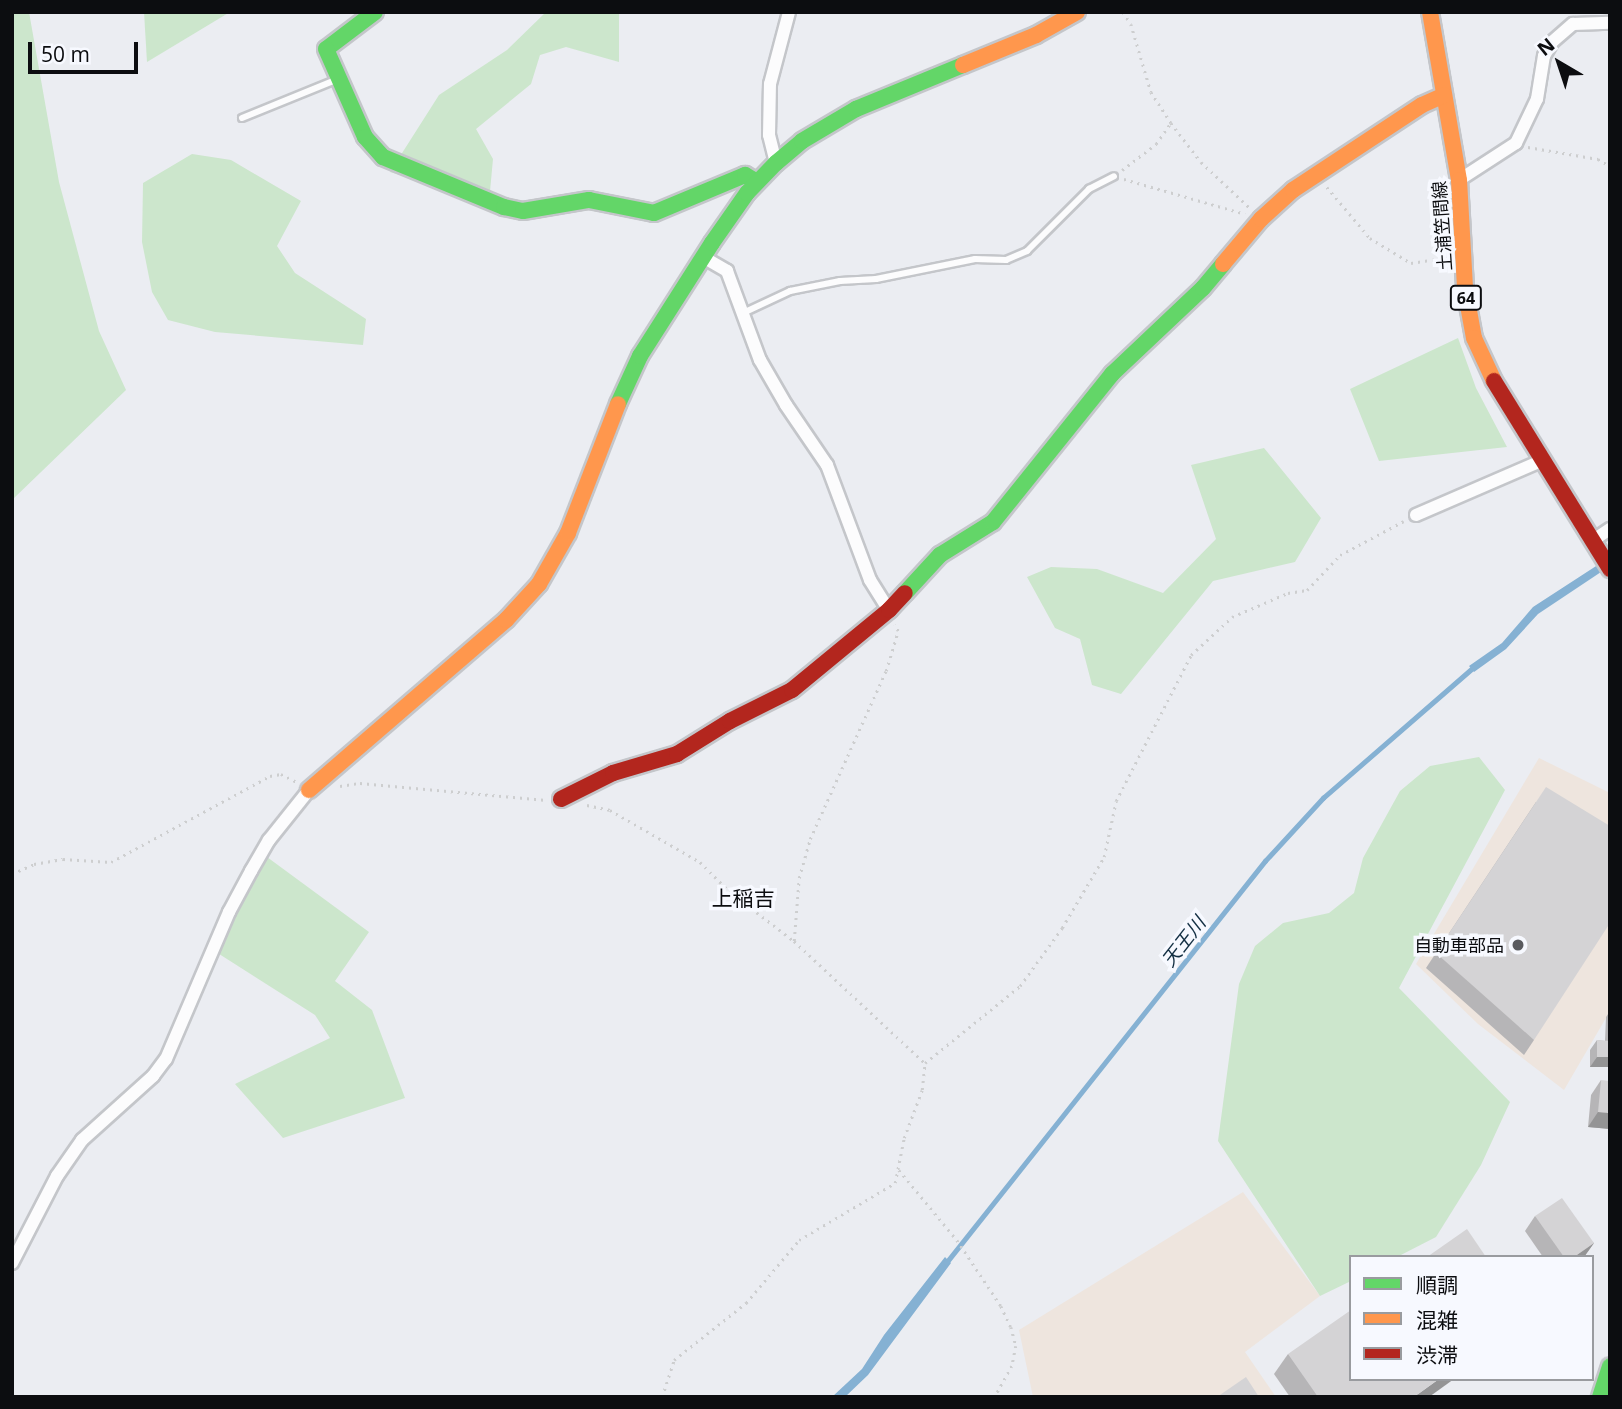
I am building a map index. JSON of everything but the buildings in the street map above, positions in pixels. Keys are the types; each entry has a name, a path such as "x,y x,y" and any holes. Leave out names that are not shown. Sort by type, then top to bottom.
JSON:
{"street":[{"path":"375,12 326,49 365,137 383,157 504,207 523,211 589,200 654,213 745,175 757,182"},
{"path":"776,163 769,135 770,84 789,12"},
{"path":"12,1263 57,1176 82,1140 153,1076 166,1059 245,881 269,840 309,790 506,620 539,584 568,533 615,410 640,356 704,257 757,182 802,141 856,109 1036,35 1077,12"},
{"name":"土浦笠間線","path":"1430,12 1460,180 1469,315 1483,360 1610,569"},
{"path":"1460,180 1516,144 1537,99 1544,56 1552,43 1573,24 1610,23"},
{"path":"561,799 613,773 677,754 730,721 792,690 889,610 940,555 993,522 1063,430 1112,374 1203,288 1261,219 1293,190 1316,174 1422,105 1444,95"},
{"path":"704,257 727,271 760,359 786,405 827,465 870,580 889,610"},
{"path":"1416,515 1543,460"},
{"path":"1595,546 1610,529"},
{"path":"1600,1397 1610,1367"}],"lane":[{"path":"242,118 339,78"},
{"path":"743,313 790,290 840,281 876,279 964,261 1006,260 1027,251 1089,189 1114,176"}],"path":[{"path":"1123,12 1131,24 1151,92 1171,123 1201,162 1261,219"},
{"path":"1114,176 1156,144 1171,123"},
{"path":"1516,144 1598,159 1610,166"},
{"path":"1316,174 1370,238 1411,263 1464,255"},
{"path":"1114,176 1178,197 1261,219"},
{"path":"662,1397 674,1360 746,1303 799,1240 895,1183 904,1138 922,1090 925,1063 1020,986 1062,928 1104,857 1116,801 1191,655 1232,617 1288,593 1307,590 1340,555 1416,515"},
{"path":"794,941 799,878 810,839 886,671 898,631 889,610"},
{"path":"12,874 34,864 64,859 111,862 270,776 281,774 309,790"},
{"path":"334,786 360,783 561,799"},
{"path":"586,804 610,810 701,862 729,891 794,941 925,1063"},
{"path":"899,1170 957,1240 1002,1306 1016,1346 1012,1366 995,1397"}],"shaded area":[{"name":"自動車部品","path":"1539,758 1610,793 1610,1011 1564,1090 1478,1024 1416,964"},
{"path":"1243,1192 1320,1296 1245,1352 1276,1397 1033,1397 1019,1330"}],"green space":[{"path":"12,12 29,12 59,182 99,331 126,390 12,500"},
{"path":"144,12 230,12 147,62"},
{"path":"546,12 619,12 619,62 566,47 540,55 531,84 476,129 493,159 489,202 390,172 439,95 507,50"},
{"path":"192,154 231,160 301,201 277,246 295,273 366,319 363,345 215,332 168,320 152,292 142,242 143,183"},
{"path":"1458,338 1476,388 1507,447 1379,461 1350,389"},
{"path":"1264,448 1321,518 1295,562 1213,581 1121,694 1092,685 1080,639 1055,628 1027,577 1051,567 1097,569 1163,593 1216,539 1191,465"},
{"path":"1479,757 1505,790 1399,988 1510,1102 1481,1165 1436,1237 1401,1255 1349,1255 1349,1282 1320,1296 1218,1141 1239,984 1255,946 1283,923 1329,913 1354,893 1363,858 1400,791 1430,766"},
{"path":"267,857 369,932 335,981 372,1010 405,1098 283,1138 235,1084 330,1038 315,1015 216,952 236,910"}],"water":[{"path":"1610,557 1610,566 1538,614 1506,649 1474,672 1469,666 1502,643 1533,607"},
{"path":"945,1257 951,1263 868,1375 845,1397 832,1397 862,1369 884,1335"}],"waterway":[{"name":"天王川","path":"946,1263 1265,861 1323,798 1475,666"}],"traffic: fast":[{"path":"375,12 326,49 365,137 383,157 504,207 523,211 589,200 654,213 745,175 757,182"},
{"path":"618,404 640,356 712,243 747,193 776,163 802,141 856,109 963,65"},
{"path":"905,593 940,555 993,522 1112,374 1203,288 1223,264"},
{"path":"1600,1397 1610,1367"}],"traffic: slow":[{"path":"963,65 1036,35 1077,12"},
{"path":"1430,12 1459,180 1465,289 1474,338 1494,381"},
{"path":"1223,264 1261,219 1293,190 1422,105 1444,95"},
{"path":"309,790 506,620 539,584 568,533 618,404"}],"traffic: jam":[{"path":"1494,381 1610,569"},
{"path":"561,799 613,773 677,754 730,721 792,690 889,610 905,593"}],"place":[{"name":"自動車部品","path":"1518,945"}],"district":[{"name":"上稲吉","path":"743,898"}]}
